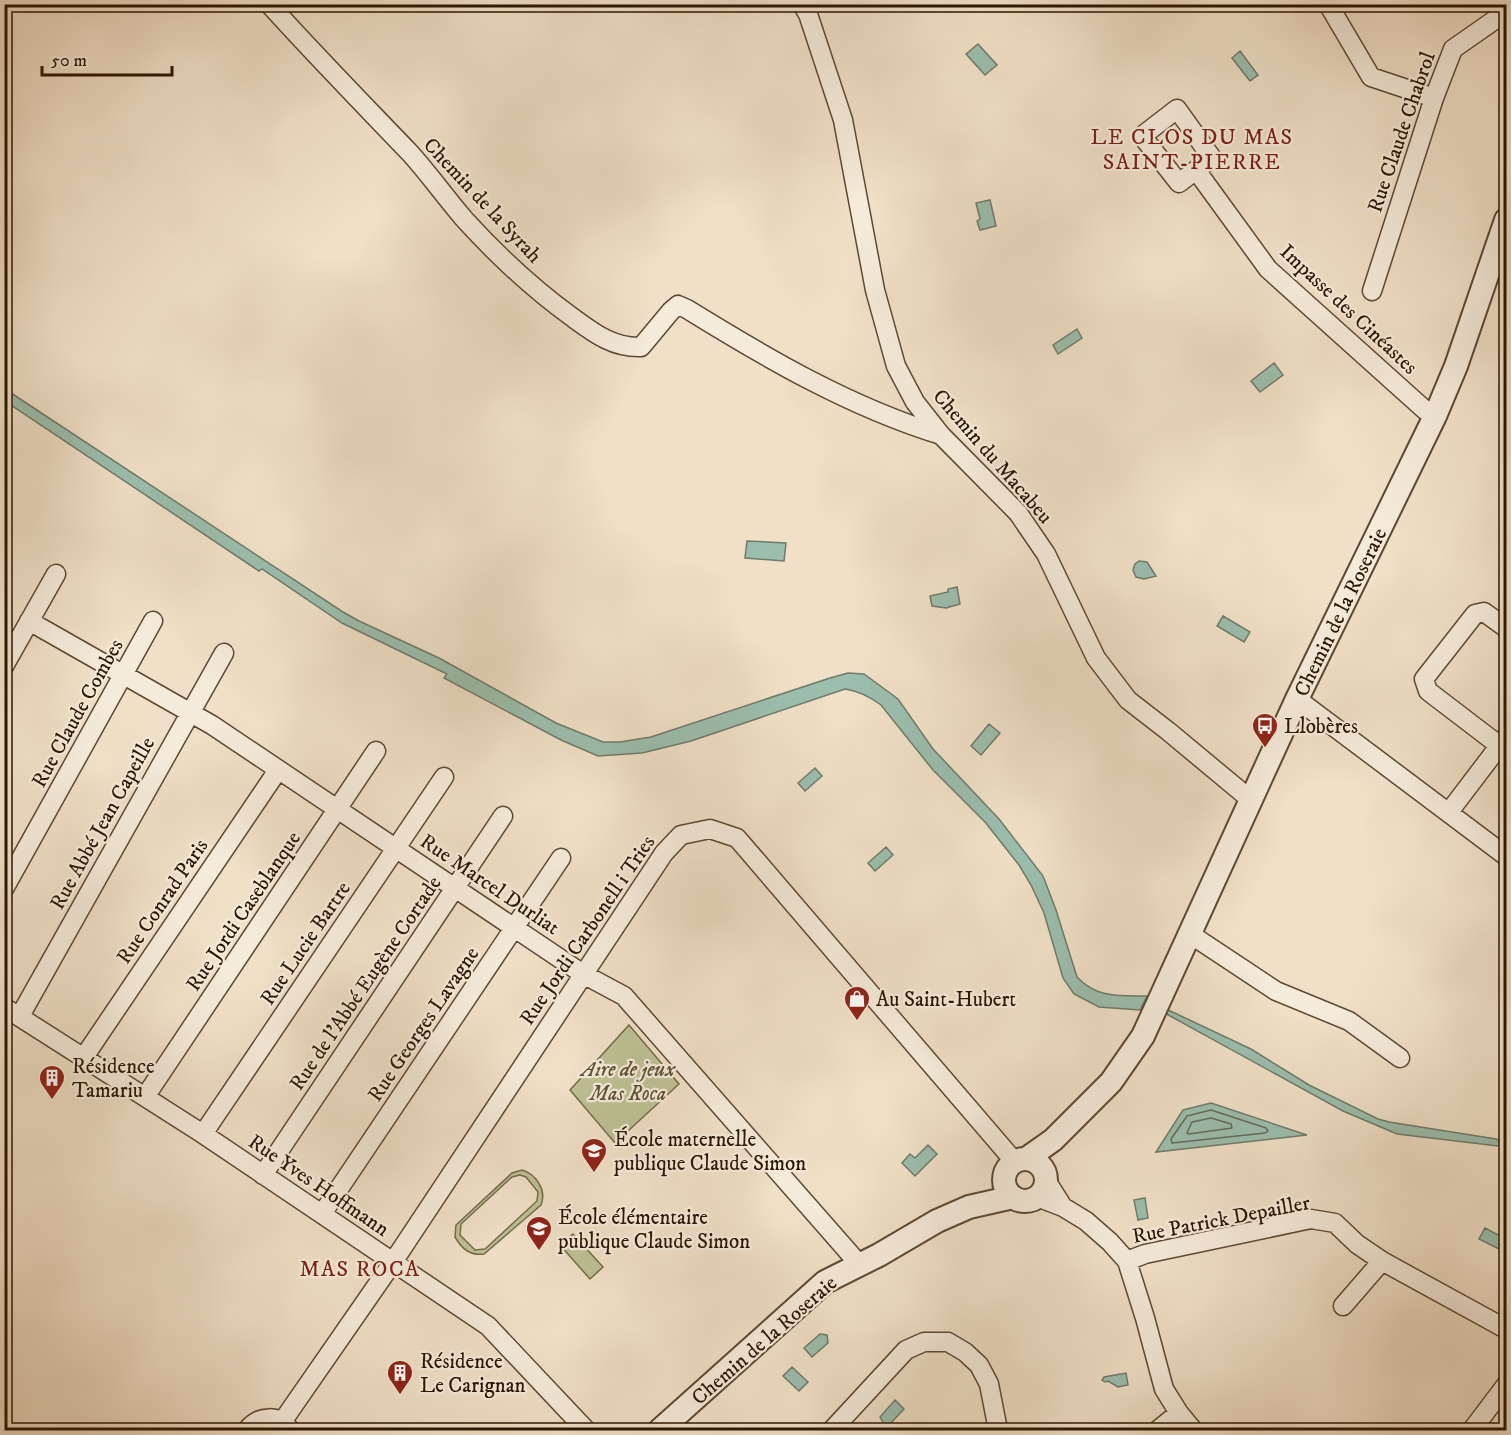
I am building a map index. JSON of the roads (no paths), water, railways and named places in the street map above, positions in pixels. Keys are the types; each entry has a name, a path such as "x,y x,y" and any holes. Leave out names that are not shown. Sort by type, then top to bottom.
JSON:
{"street":[{"name":"Chemin de la Syrah","path":"269,4 412,156 465,219 509,266 548,299 604,340 631,348 641,347 670,311 678,305 752,349 864,407 941,435"},
{"name":"Chemin du Macabeu","path":"802,4 808,14 843,120 875,290 896,366 915,402 941,435 1018,513 1046,554 1096,658 1128,700 1168,730 1251,800"},
{"path":"1332,6 1371,77 1434,98"},
{"name":"Rue Claude Chabrol","path":"1372,291 1434,98 1453,49 1506,12"},
{"name":"Impasse des Cinéastes","path":"1196,170 1268,269 1425,410 1436,416"},
{"name":"Chemin de la Roseraie","path":"660,1431 825,1282 879,1255 937,1221 969,1207 1014,1174 1053,1140 1111,1082 1143,1036 1297,699 1436,416 1456,366 1506,220"},
{"path":"4,666 56,574"},
{"path":"1449,812 1503,742 1428,692 1424,679 1475,614 1484,612 1506,628"},
{"name":"Rue Marcel Durliat","path":"30,621 190,712 583,974 624,996 859,1264"},
{"name":"Rue Claude Combes","path":"4,889 153,621"},
{"name":"Rue Abbé Jean Capeille","path":"12,1011 224,653"},
{"path":"1297,699 1506,856"},
{"name":"Rue Jordi Caseblanque","path":"145,1097 376,751"},
{"name":"Rue Conrad Paris","path":"84,1058 278,770"},
{"name":"Rue Lucie Bartre","path":"203,1134 444,777"},
{"name":"Rue de l'Abbé Eugène Cortade","path":"263,1175 503,816"},
{"name":"Rue Jordi Carbonell i Tries","path":"247,1431 259,1420 275,1419 286,1426 583,974 664,853 681,835 710,829 736,838 1014,1174"},
{"name":"Rue Georges Lavagne","path":"322,1214 561,858"},
{"path":"1190,934 1276,991 1348,1021 1400,1058"},
{"name":"Rue Yves Hoffmann","path":"12,1011 203,1134 488,1326 585,1431"},
{"path":"1053,1140 1042,1183 1025,1201 1014,1174 1038,1163 1042,1183 1063,1207 1086,1221 1127,1261 1164,1389 1193,1431"},
{"name":"Rue Patrick Depailler","path":"1127,1261 1145,1254 1311,1219 1335,1222 1357,1244 1382,1261 1506,1329"},
{"path":"1343,1306 1382,1261"},
{"path":"832,1431 906,1350 924,1342 948,1341 979,1365 989,1384 998,1431"},
{"path":"1472,1431 1506,1384"},
{"path":"1158,1431 1179,1413"}],"water":[{"path":"978,44 997,65 985,75 966,54"},
{"path":"1240,51 1258,75 1250,81 1232,58"},
{"path":"990,200 996,226 980,230 976,203"},
{"path":"1077,329 1082,338 1058,354 1053,345"},
{"path":"1274,363 1283,375 1260,392 1251,381"},
{"path":"5,389 343,612 439,658 556,723 603,742 651,737 830,678 848,673 864,674 898,699 933,749 999,819 1043,876 1077,977 1084,984 1100,992 1118,996 1147,996 1140,1010 1099,1007 1074,994 1063,978 1044,913 1019,865 985,822 933,770 881,705 868,697 845,689 691,741 642,753 598,756 561,740 444,678 447,674 342,623 262,569 259,571 5,401"},
{"path":"747,541 786,543 784,561 745,558"},
{"path":"1139,561 1147,562 1156,576 1144,579 1136,577 1133,570"},
{"path":"957,587 960,604 946,608 932,606 930,596 948,592 948,589"},
{"path":"1223,616 1250,632 1244,642 1217,626"},
{"path":"989,724 1000,733 981,755 971,746"},
{"path":"815,768 822,776 805,791 798,783"},
{"path":"886,847 893,855 875,871 868,863"},
{"path":"1164,1008 1251,1049 1309,1085 1378,1119 1496,1139 1506,1143 1506,1147 1397,1134 1343,1111 1161,1011"},
{"path":"1211,1103 1307,1135 1156,1152 1183,1110"},
{"path":"928,1145 937,1154 915,1176 902,1163 910,1154 915,1158"},
{"path":"1145,1198 1148,1218 1138,1220 1134,1200"},
{"path":"1485,1228 1504,1238 1499,1249 1479,1239"},
{"path":"820,1334 827,1335 828,1343 812,1357 804,1348"},
{"path":"792,1367 808,1382 799,1391 783,1376"},
{"path":"1126,1373 1128,1385 1118,1387 1102,1380 1104,1377"},
{"path":"895,1400 904,1409 889,1425 884,1424 880,1417"}],"place":[{"name":"Llobères","path":"1265,749"},
{"name":"Au Saint-Hubert","path":"857,1022"},
{"name":"Résidence Tamariu","path":"52,1101"},
{"name":"École maternelle publique Claude Simon","path":"594,1174"},
{"name":"École élémentaire publique Claude Simon","path":"539,1252"},
{"name":"Résidence Le Carignan","path":"400,1396"}],"district":[{"name":"LE CLOS DU MAS SAINT-PIERRE","path":"1192,148"},
{"name":"MAS ROCA","path":"360,1268"}],"park label":[{"name":"Aire de jeux Mas Roca","path":"628,1081"}]}
